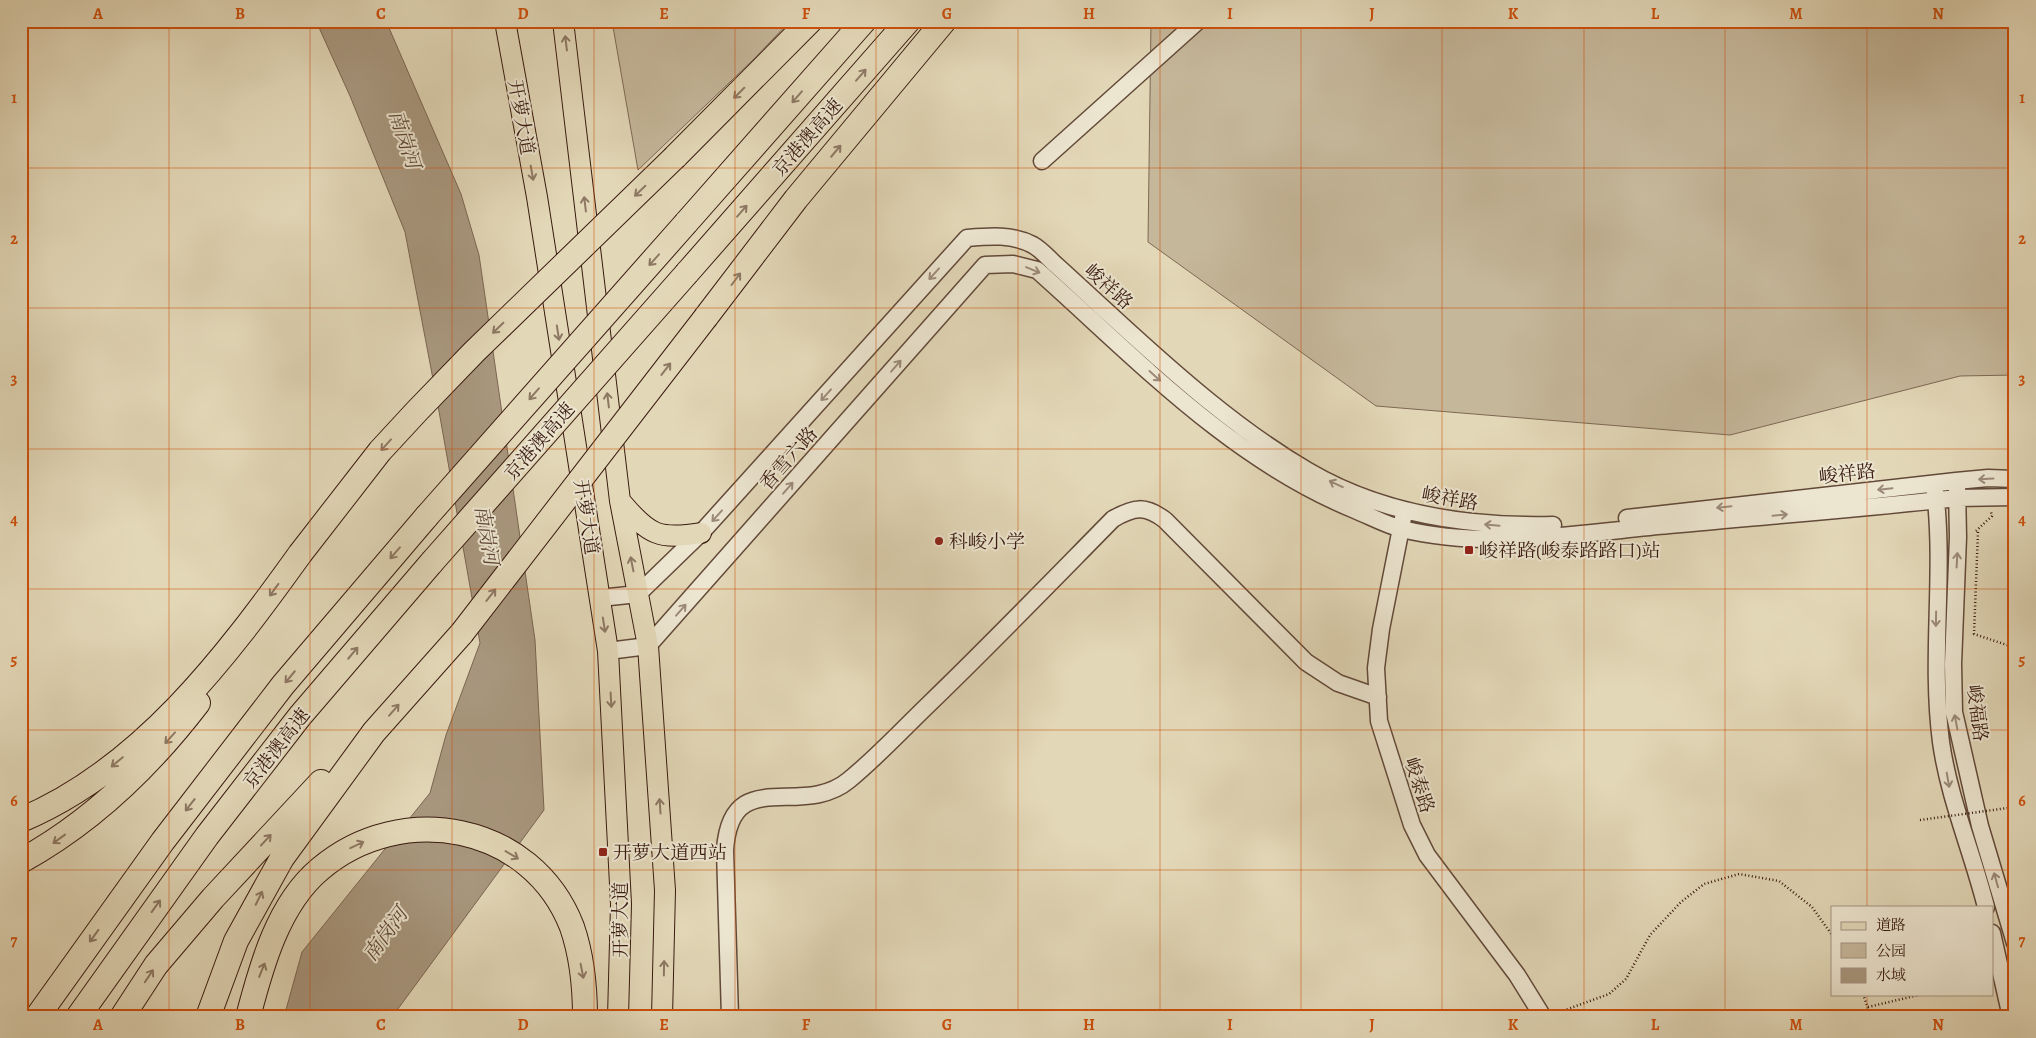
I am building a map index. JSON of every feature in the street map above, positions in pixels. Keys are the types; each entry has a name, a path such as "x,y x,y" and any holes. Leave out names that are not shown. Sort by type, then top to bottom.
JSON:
{"highway":[{"path":"21,820 83,788 114,765 158,725 248,626 300,554 380,452 417,411 474,352 675,157 810,21"},
{"name":"京港澳高速","path":"37,1017 163,841 267,706 427,516 864,21"},
{"name":"京港澳高速","path":"78,1017 207,836 294,723 432,562 908,21"},
{"path":"208,1017 236,941 282,858 374,732 462,634 796,199 944,21"},
{"path":"21,861 53,844 94,812 142,769 175,734 227,665 248,626"},
{"path":"122,1017 156,966 214,898 343,759 374,732"},
{"path":"248,1017 258,979 279,926 297,895 319,870 345,851 374,838 409,829 467,833 493,843 519,858 540,878 556,898 572,927 585,988 585,1017"}],"main road":[{"name":"开萝大道","path":"505,21 536,197 608,651 621,904 618,1017"},
{"name":"开萝大道","path":"563,21 620,501 648,646 665,890 662,1017"},
{"path":"620,501 640,524 650,532 664,537 701,533"}],"street":[{"path":"1042,161 1198,21"},
{"name":"峻祥路","path":"967,238 1002,235 1034,246 1167,364 1263,442 1309,472 1358,494 1406,510 1460,522 1509,526 1561,525 1935,492 1957,498 2015,497"},
{"name":"香雪六路","path":"638,594 701,533 967,238"},
{"name":"峻祥路","path":"985,265 1013,264 1037,270 1178,396 1232,441 1272,468 1326,498 1401,528 1460,538 1554,536 1935,492 1956,481 1988,478 2015,479"},
{"name":"香雪六路","path":"648,646 985,265"},
{"name":"峻福路","path":"1956,481 1958,526 1953,655 1954,712 1980,826 2015,943"},
{"name":"峻福路","path":"1935,492 1939,525 1935,676 1941,741 1950,791 1986,906"},
{"path":"730,1017 725,850 726,830 734,812 744,802 761,799 806,797 842,786 1005,631 1113,519 1124,512 1138,508 1153,510 1166,520 1306,662 1338,683 1378,698"},
{"name":"峻泰路","path":"1406,510 1381,629 1376,668 1379,721 1412,825 1427,855 1516,975 1544,1017"},
{"path":"600,598 638,594"},
{"path":"608,651 648,646"},
{"path":"1994,943 2011,1017"}],"path":[{"path":"1989,496 1992,516 1978,532 1974,634 2013,647 2015,654"},
{"path":"1958,526 1978,532"},
{"path":"1920,820 2015,807"},
{"path":"1550,1017 1609,994 1615,989 1626,979 1650,935 1681,902 1704,884 1739,874 1779,881 1812,907 1831,934"},
{"path":"1864,996 1871,1017"},
{"path":"1868,1007 1915,996"}],"green space":[{"path":"612,21 790,21 754,59 638,170"},
{"path":"1151,21 2015,21 2015,375 1960,376 1730,435 1376,406 1148,242"}],"water":[{"name":"南岗河","path":"316,21 386,21 461,194 479,255 535,640 544,810 392,1017 284,1017 302,952 430,793 446,735 480,643 405,232 350,96"}],"place":[{"name":"科峻小学","path":"939,541"},
{"name":"峻祥路(峻泰路路口)站","path":"1469,550"},
{"name":"开萝大道西站","path":"603,852"}]}
